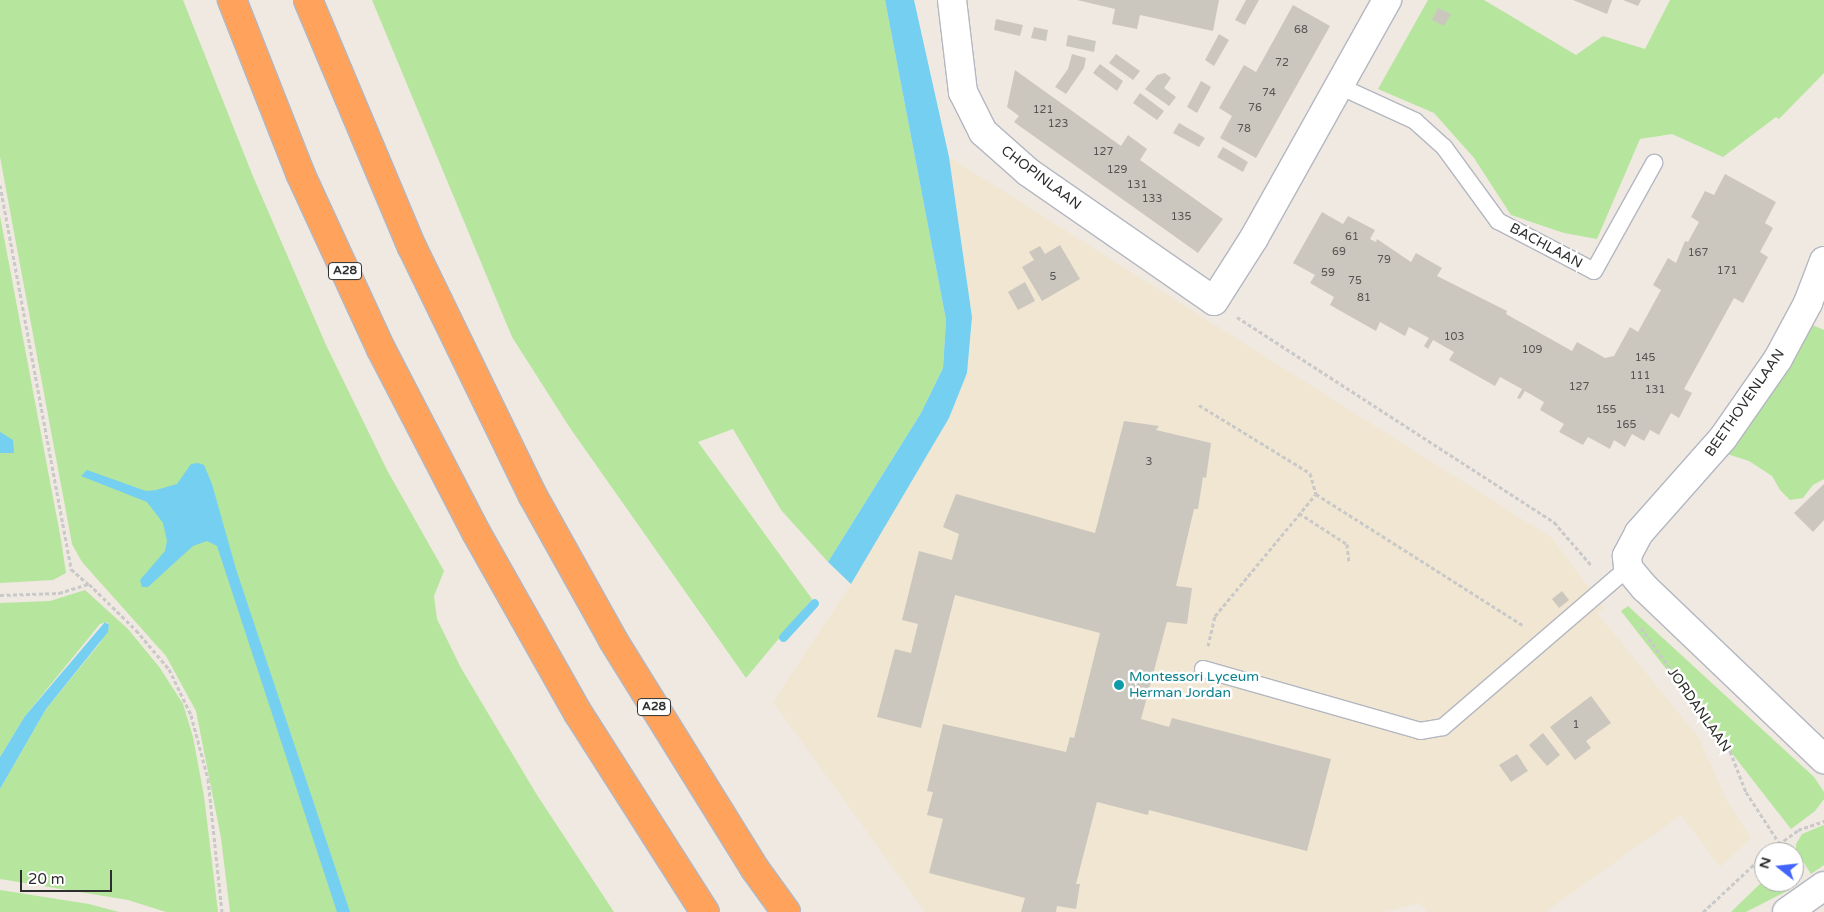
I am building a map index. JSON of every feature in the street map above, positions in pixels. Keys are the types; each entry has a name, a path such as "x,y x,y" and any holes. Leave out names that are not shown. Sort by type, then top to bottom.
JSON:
{"highway":[{"name":"A28","path":"232,0 300,172 381,348 459,498 578,712 705,912"},
{"name":"A28","path":"308,0 408,239 533,496 613,640 755,869 786,912"}],"street":[{"name":"CHOPINLAAN","path":"952,0 963,92 983,132 1028,172 1214,301"},
{"path":"1214,301 1254,238 1387,0"},
{"name":"BEETHOVENLAAN","path":"1621,570 1639,533 1723,438 1778,359 1808,303 1824,261"},
{"path":"1621,570 1645,588 1824,759"},
{"path":"1787,912 1824,886"}],"lane":[{"name":"BACHLAAN","path":"1339,86 1415,121 1444,147 1498,221 1594,271 1654,163"},
{"path":"1203,669 1420,731 1444,727 1621,570"}],"path":[{"path":"0,185 71,569 136,630 169,669 191,715 208,779 222,912"},
{"path":"1214,301 1554,522 1621,570"},
{"path":"1199,405 1310,473 1316,494 1543,638"},
{"path":"1203,669 1215,616 1316,494"},
{"path":"1299,513 1347,544 1349,562"},
{"path":"0,594 59,593 88,584"},
{"name":"JORDANLAAN","path":"1638,624 1730,751 1746,792 1778,842"},
{"path":"1778,842 1798,830 1824,821"},
{"path":"1703,912 1754,865"}],"shaded area":[{"path":"949,157 1552,538 1604,608 1597,613 1699,738 1727,801 1751,838 1720,867 1681,815 1545,912 1427,912 1420,903 1383,912 925,912 773,702 851,584 949,418 967,373 972,317"}],"green space":[{"path":"0,0 183,0 252,174 326,345 387,470 444,571 434,596 437,619 461,668 537,795 614,912 230,912 221,838 196,711 166,656 82,562 72,544 0,157"},
{"path":"372,0 885,0 946,320 943,368 921,413 828,562 781,510 733,429 698,442 812,599 746,678 570,428 512,337"},
{"path":"1428,0 1484,0 1576,55 1603,36 1645,49 1670,0 1824,0 1824,73 1779,119 1776,117 1723,157 1672,134 1640,139 1597,239 1564,233 1511,215 1474,158 1434,113 1378,89"},
{"path":"0,216 66,573 53,580 0,583"},
{"path":"1810,324 1824,330 1824,479 1813,485 1803,498 1790,500 1780,490 1772,476 1749,461 1727,454"},
{"path":"85,590 128,629 160,668 183,704 193,737 204,796 218,912 166,912 128,900 0,879 0,789 46,709 100,643 109,627 107,622 100,624 25,716 0,757 0,603 50,601"},
{"path":"1628,606 1814,777 1824,792 1824,799 1815,811 1791,829 1621,611"},
{"path":"1824,825 1824,865 1811,874 1804,863 1804,842 1797,842 1802,834"},
{"path":"0,890 89,904 119,912 0,912"},
{"path":"1754,890 1754,892 1785,892 1746,912 1731,912"}],"water":[{"path":"885,0 914,0 949,157 972,317 967,373 949,418 851,584 828,562 921,413 943,368 946,320"},
{"path":"0,432 13,440 14,453 0,453"},
{"path":"198,463 204,465 212,484 236,569 350,912 337,912 217,546 207,541 193,546 148,587 142,587 140,580 165,551 167,541 163,523 147,502 81,476 87,470 146,491 156,490 177,484 191,464"},
{"path":"105,622 109,625 108,632 46,709 0,789 0,757 25,716"}],"building":[{"path":"1077,0 1219,0 1213,31 1140,15 1137,29 1112,24 1115,9"},
{"path":"1246,0 1259,0 1245,25 1235,20"},
{"path":"1573,0 1612,0 1607,14"},
{"path":"1623,0 1641,0 1638,6"},
{"path":"1293,5 1330,26 1256,158 1220,138 1232,116 1219,108 1244,65 1256,72"},
{"path":"1438,8 1451,14 1444,26 1432,20"},
{"path":"996,19 1023,25 1020,36 994,30"},
{"path":"1034,27 1048,30 1046,41 1031,38"},
{"path":"1219,34 1229,40 1214,66 1205,60"},
{"path":"1068,35 1096,41 1094,52 1066,46"},
{"path":"1072,54 1086,58 1084,68 1066,94 1055,87 1068,69"},
{"path":"1116,54 1140,71 1133,80 1109,63"},
{"path":"1100,64 1123,81 1117,91 1093,73"},
{"path":"1015,70 1121,146 1128,135 1147,149 1140,160 1223,219 1198,253 1014,122 1019,116 1007,107"},
{"path":"1165,73 1171,78 1164,88 1176,97 1169,106 1145,89 1157,75"},
{"path":"1201,81 1211,87 1197,113 1187,107"},
{"path":"1140,93 1164,111 1157,120 1133,103"},
{"path":"1179,123 1205,138 1199,147 1173,133"},
{"path":"1223,147 1248,162 1243,172 1217,157"},
{"path":"1725,174 1776,202 1765,223 1773,228 1760,252 1768,257 1743,303 1734,298 1684,389 1692,393 1679,418 1671,413 1659,435 1650,430 1644,441 1632,434 1625,447 1614,440 1610,449 1588,437 1583,445 1559,432 1564,424 1540,410 1544,402 1525,391 1520,399 1517,398 1522,389 1500,377 1495,386 1449,360 1454,352 1433,340 1428,349 1424,346 1429,338 1409,327 1405,336 1380,322 1376,331 1330,305 1334,297 1310,283 1315,275 1293,263 1322,212 1343,224 1348,216 1375,230 1370,239 1376,242 1377,239 1411,262 1416,253 1442,268 1437,276 1507,311 1506,314 1572,351 1577,342 1605,358 1614,356 1630,327 1638,332 1661,290 1653,285 1668,258 1676,263 1685,241 1688,242 1699,222 1691,217 1705,191 1714,195"},
{"path":"1060,245 1080,279 1042,301 1022,267 1034,260 1029,252 1040,246 1045,254"},
{"path":"1025,282 1035,301 1018,310 1008,292"},
{"name":"Montessori Lyceum Herman Jordan","path":"1124,421 1159,426 1156,430 1211,443 1206,478 1203,477 1198,509 1194,509 1176,586 1192,588 1187,624 1167,622 1141,719 1169,727 1172,718 1331,759 1307,851 1149,810 1148,815 1097,802 1076,884 1080,884 1076,909 1057,906 1056,912 1021,912 1025,898 929,873 943,819 927,815 933,792 927,791 943,724 1066,752 1070,737 1074,738 1100,633 955,595 921,728 877,717 895,649 911,653 918,624 902,620 919,551 952,560 959,534 943,527 956,494 1095,533"},
{"path":"1824,484 1824,520 1813,532 1794,513"},
{"path":"1562,591 1569,600 1559,608 1552,599"},
{"path":"1591,696 1611,723 1586,741 1591,748 1575,760 1550,727"},
{"path":"1543,733 1560,755 1547,766 1529,745"},
{"path":"1517,754 1528,771 1511,782 1499,765"}],"waterway":[{"path":"783,637 814,603"}],"place":[{"name":"Montessori Lyceum Herman Jordan","path":"1119,685"}]}
